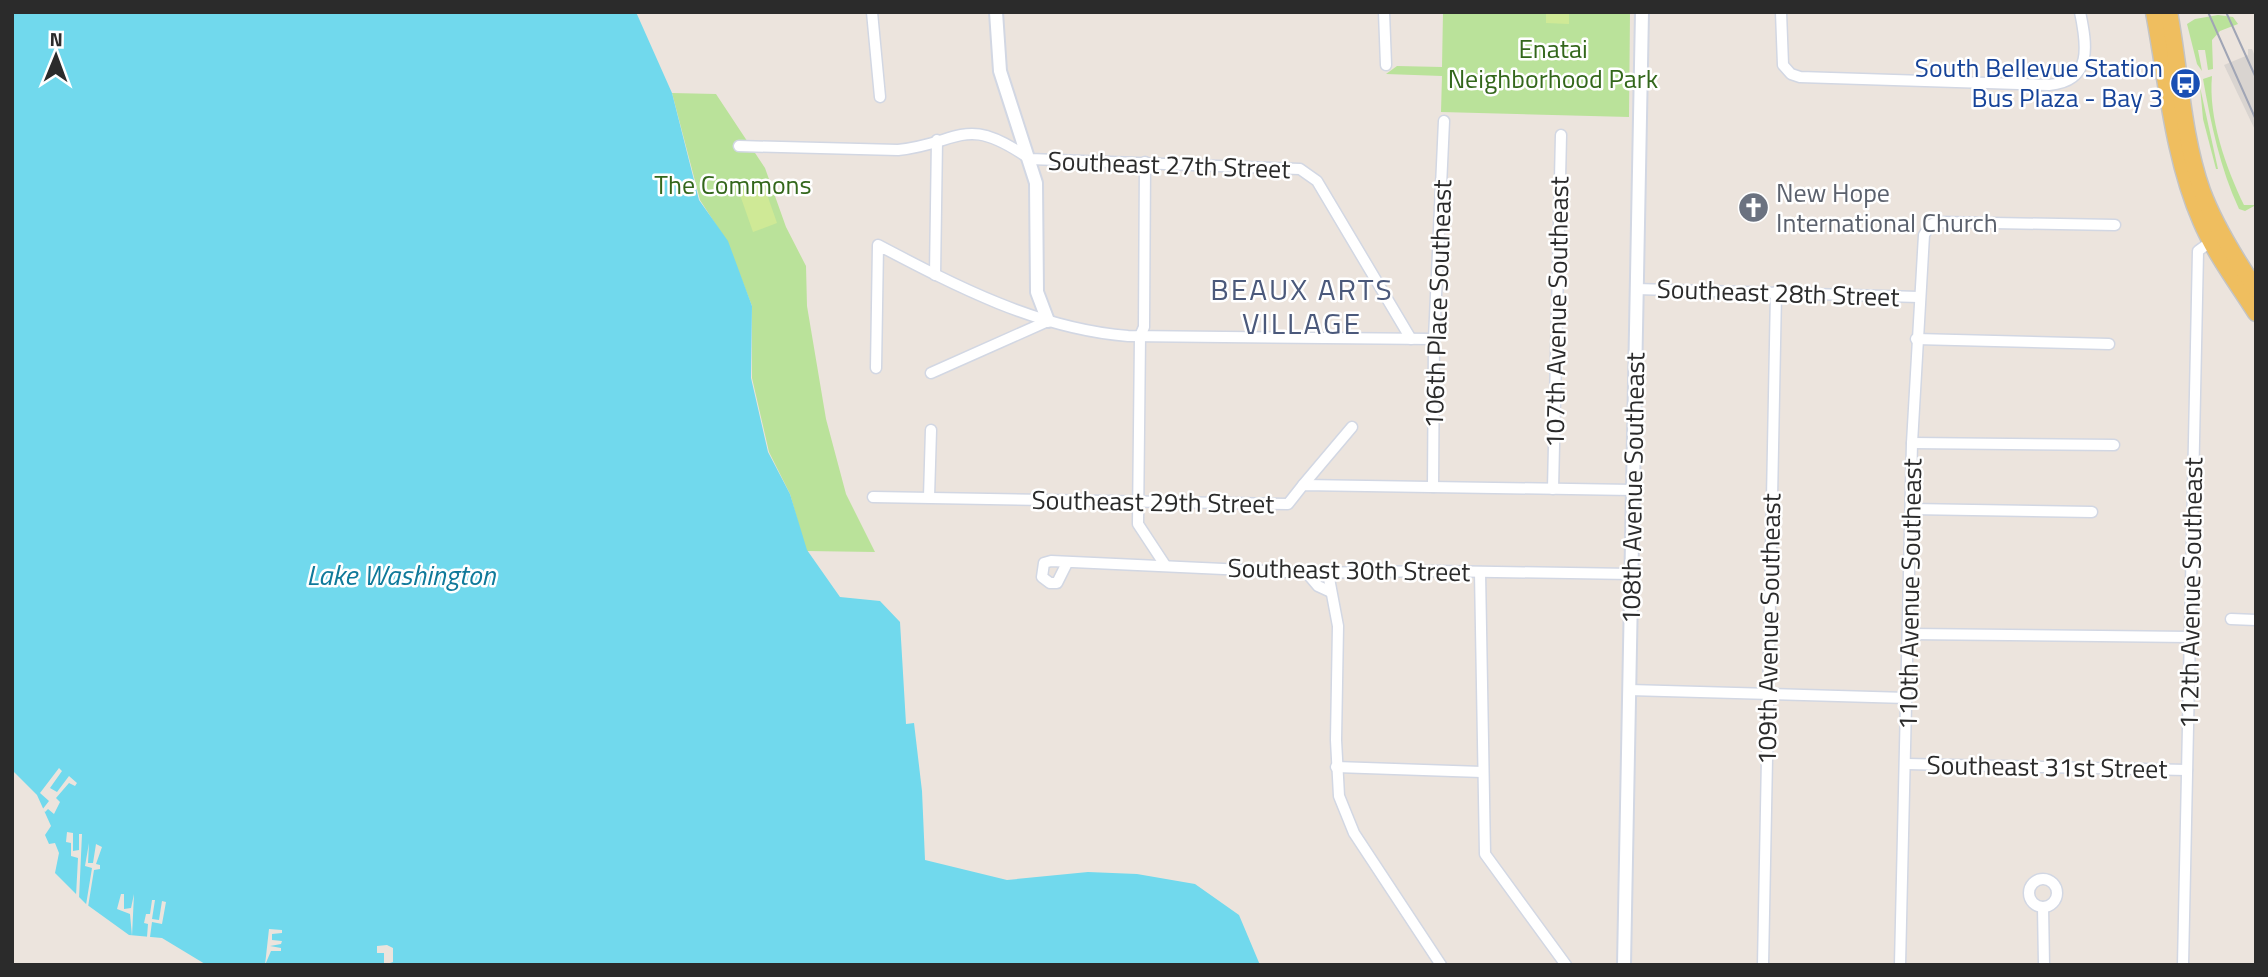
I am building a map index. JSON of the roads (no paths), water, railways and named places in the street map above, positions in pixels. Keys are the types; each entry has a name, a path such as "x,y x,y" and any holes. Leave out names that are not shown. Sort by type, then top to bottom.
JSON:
{"main road":[{"path":"2165,13 2184,168 2195,204 2256,289"},
{"path":"2217,238 2256,313"}],"street":[{"path":"872,12 880,97"},
{"path":"996,12 1000,71 1037,183 1037,292 1048,321"},
{"path":"1384,12 1385,65"},
{"name":"108th Avenue Southeast","path":"1624,965 1642,12"},
{"path":"1782,12 1781,58 1786,71 1814,78 2049,85 2073,77 2086,53 2080,12"},
{"name":"106th Place Southeast","path":"1433,487 1434,339 1444,121"},
{"name":"Southeast 27th Street","path":"739,146 881,151 909,149 960,133 1004,142 1030,159 1300,169 1313,175 1411,339"},
{"name":"107th Avenue Southeast","path":"1553,489 1561,135"},
{"path":"935,275 937,140"},
{"path":"1145,162 1144,327 1140,336 1136,502 1140,531 1165,565"},
{"name":"110th Avenue Southeast","path":"1900,965 1907,764 1912,443 1919,297 1923,289 1924,235 1930,225 1938,222 2115,225"},
{"name":"112th Avenue Southeast","path":"2183,965 2198,251 2217,238"},
{"path":"876,368 878,245 935,275 1048,321 1089,332 1140,336 1434,339"},
{"name":"Southeast 28th Street","path":"1636,289 1919,297"},
{"name":"109th Avenue Southeast","path":"1763,965 1766,695 1776,292"},
{"path":"931,373 1048,321"},
{"path":"1916,339 2109,344"},
{"path":"1303,485 1352,427"},
{"path":"929,497 931,430"},
{"path":"1912,443 2114,445"},
{"name":"Southeast 29th Street","path":"873,497 1288,504 1303,485 1633,490"},
{"path":"1911,509 2092,512"},
{"name":"Southeast 30th Street","path":"1067,563 1307,573 1631,573"},
{"path":"1480,572 1485,854 1566,965"},
{"path":"1307,573 1318,586 1331,592"},
{"path":"1328,573 1339,654 1336,767 1339,796 1354,833 1441,965"},
{"path":"2231,619 2256,620"},
{"path":"1909,634 2190,637"},
{"path":"1629,690 1907,698"},
{"name":"Southeast 31st Street","path":"1907,764 2187,770"},
{"path":"1336,767 1482,772"},
{"path":"2043,907 2044,965"}],"water":[{"name":"Lake Washington","path":"12,12 636,12 672,93 699,200 728,241 752,306 751,378 768,452 790,494 807,550 840,597 880,601 900,622 906,724 914,723 922,791 925,860 1007,880 1088,872 1137,874 1195,884 1239,915 1260,965 205,964 162,938 129,935 86,904 55,873 59,853 55,843 49,844 45,835 51,826 37,795 12,770"}],"tram line":[{"path":"2208,12 2256,120"},
{"path":"2226,12 2256,78"}],"place":[{"name":"South Bellevue Station Bus Plaza - Bay 3","path":"2186,83"},
{"name":"New Hope International Church","path":"1753,208"}],"district":[{"name":"BEAUX ARTS VILLAGE","path":"1302,307"}],"park label":[{"name":"Enatai Neighborhood Park","path":"1553,64"},
{"name":"The Commons","path":"733,185"}]}
